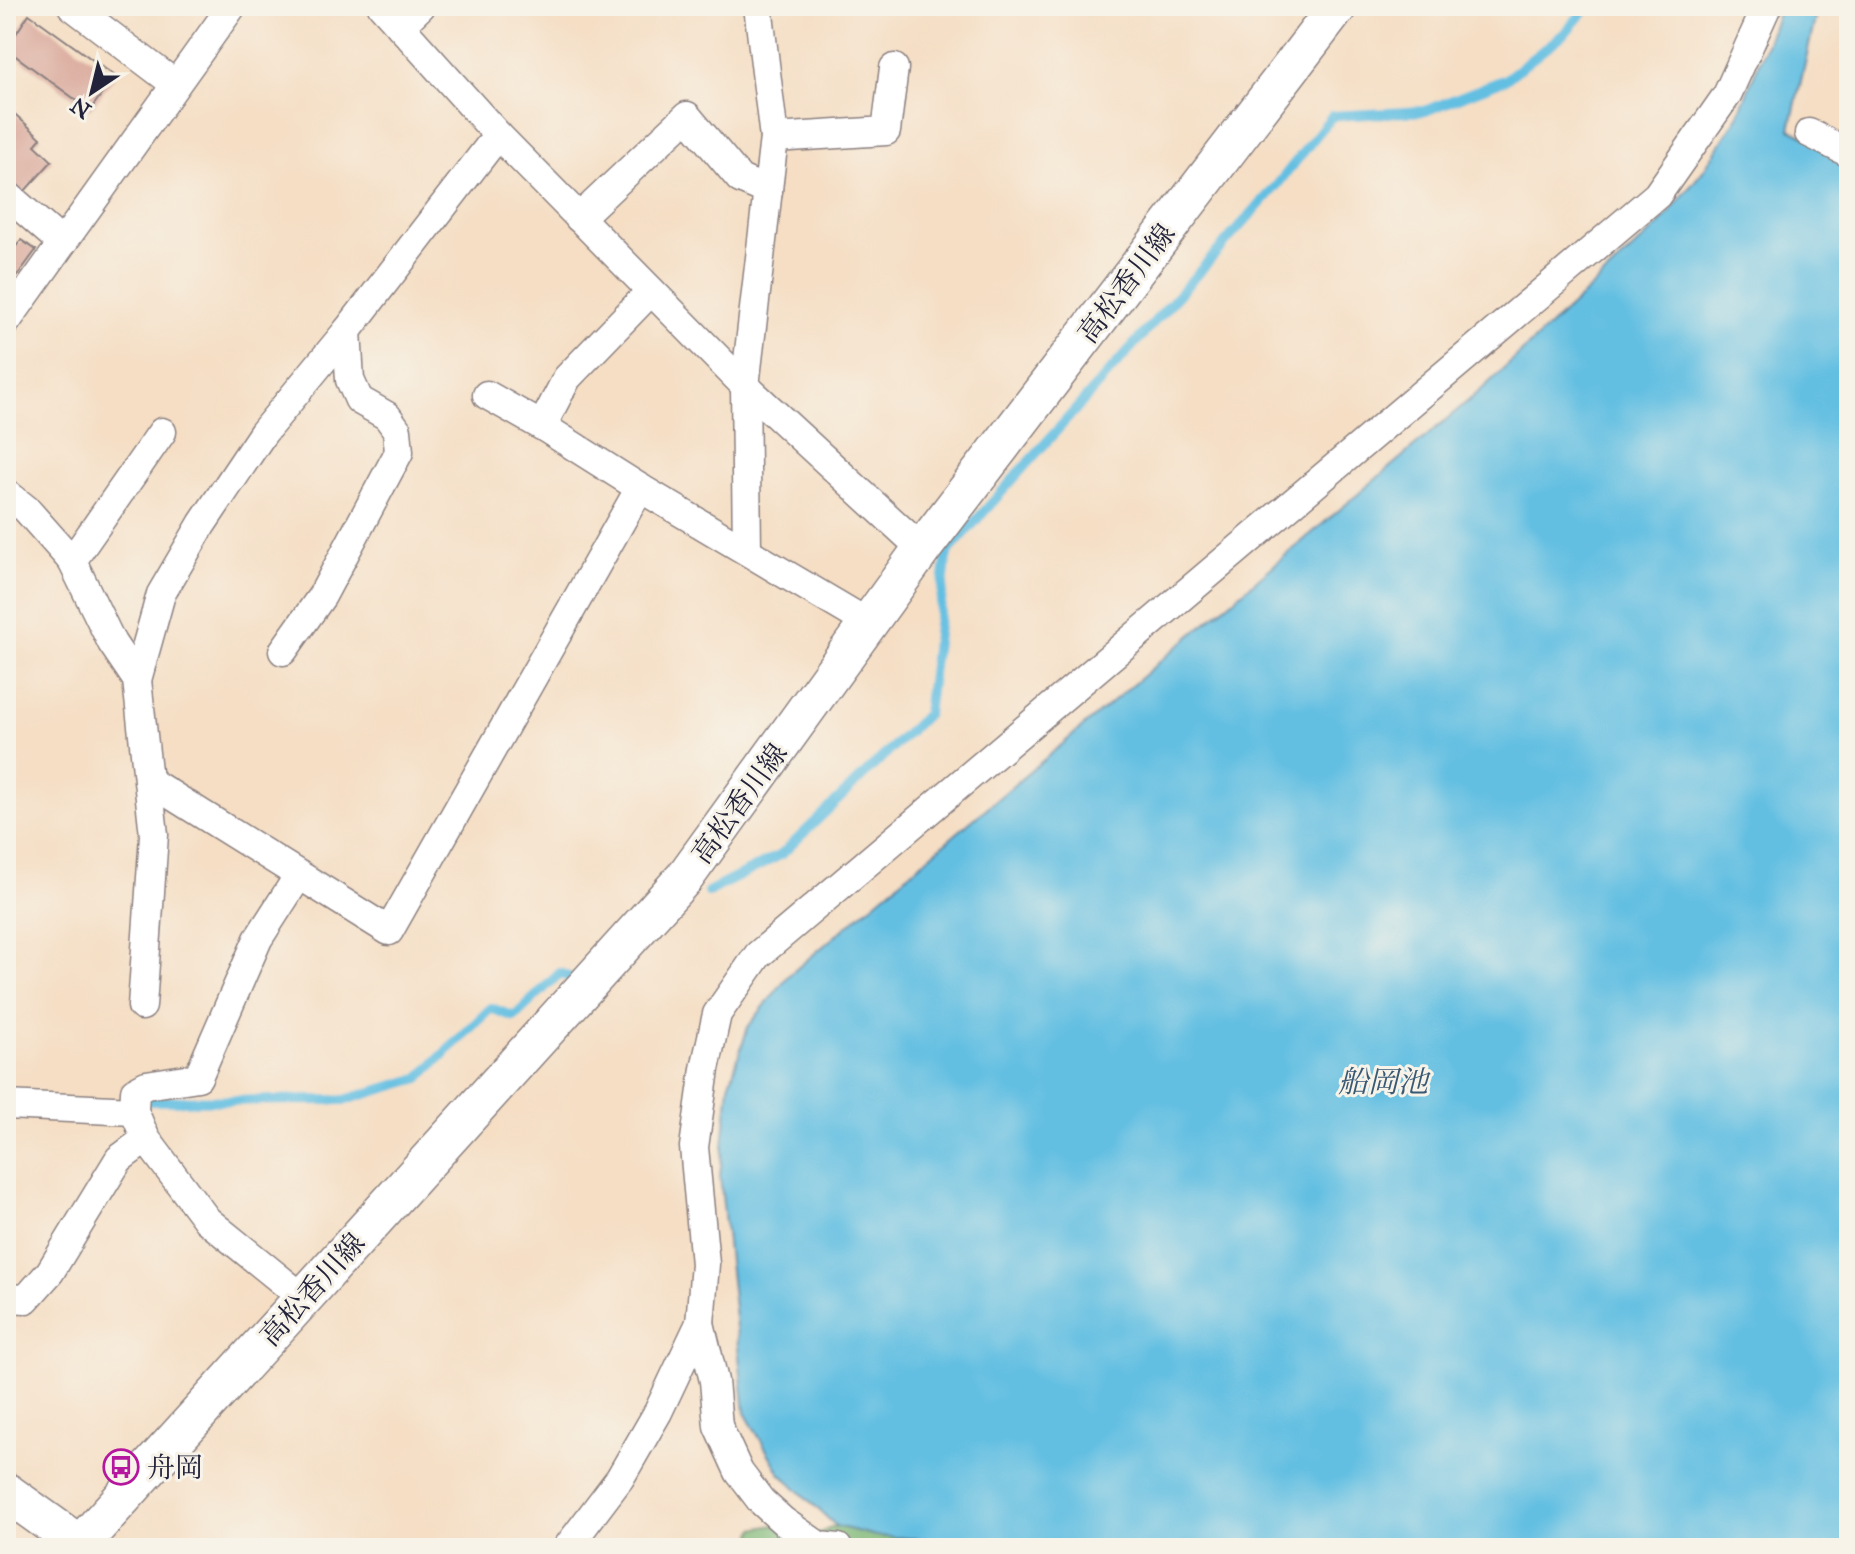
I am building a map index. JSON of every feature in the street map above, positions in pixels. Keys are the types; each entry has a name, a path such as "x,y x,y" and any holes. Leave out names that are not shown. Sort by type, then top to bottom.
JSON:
{"main road":[{"name":"高松香川線","path":"78,1547 685,877 922,549 1338,6"},
{"path":"6,1492 78,1547"}],"street":[{"path":"72,6 175,84"},
{"path":"6,322 232,6"},
{"path":"421,6 391,16 498,135 745,386 922,549"},
{"path":"747,550 745,386 774,138 758,6"},
{"path":"838,1548 819,1546 761,1501 739,1472 718,1426 714,1381 700,1323 705,1264 694,1147 705,1069 717,1014 758,955 1657,195 1727,95 1767,6"},
{"path":"774,138 886,131 894,68"},
{"path":"579,218 687,116 740,179 768,191"},
{"path":"1809,133 1849,153"},
{"path":"142,1006 154,835 137,680 161,594 202,524 263,433 347,331 498,135"},
{"path":"6,194 62,243"},
{"path":"542,426 567,378 651,291"},
{"path":"283,651 322,596 399,452 397,430 387,416 359,400 350,380 347,331"},
{"path":"487,395 868,623"},
{"path":"72,561 162,432"},
{"path":"149,781 389,931 640,488"},
{"path":"6,493 26,509 72,561 112,643 137,680"},
{"path":"299,875 258,939 198,1077 146,1085 135,1103 146,1139 207,1220 303,1298"},
{"path":"6,1105 135,1103"},
{"path":"6,1298 26,1299 50,1272 119,1159 146,1139"},
{"path":"567,1548 620,1478 658,1412 700,1323"}],"green space":[{"path":"774,1525 807,1538 836,1526 877,1536 1061,1548 751,1548 754,1529"}],"water":[{"name":"船岡池","path":"1781,6 1818,6 1790,129 1849,158 1849,1548 1061,1548 877,1536 836,1526 780,1473 745,1413 720,1176 729,1086 748,1027 788,976 1480,391 1659,225 1703,171 1738,116"}],"building":[{"path":"29,14 115,76 90,110 6,49"},
{"path":"6,106 41,138 35,145 52,161 23,193 6,178"},
{"path":"21,240 36,250 17,276 6,267 6,260"}],"waterway":[{"path":"708,892 782,854 927,714 947,553 1277,185 1332,116 1425,111 1506,79 1565,33 1588,6"},
{"path":"137,1101 345,1100 419,1078 491,1008 514,1017 560,973 579,982"}],"place":[{"name":"舟岡","path":"121,1467"}]}
